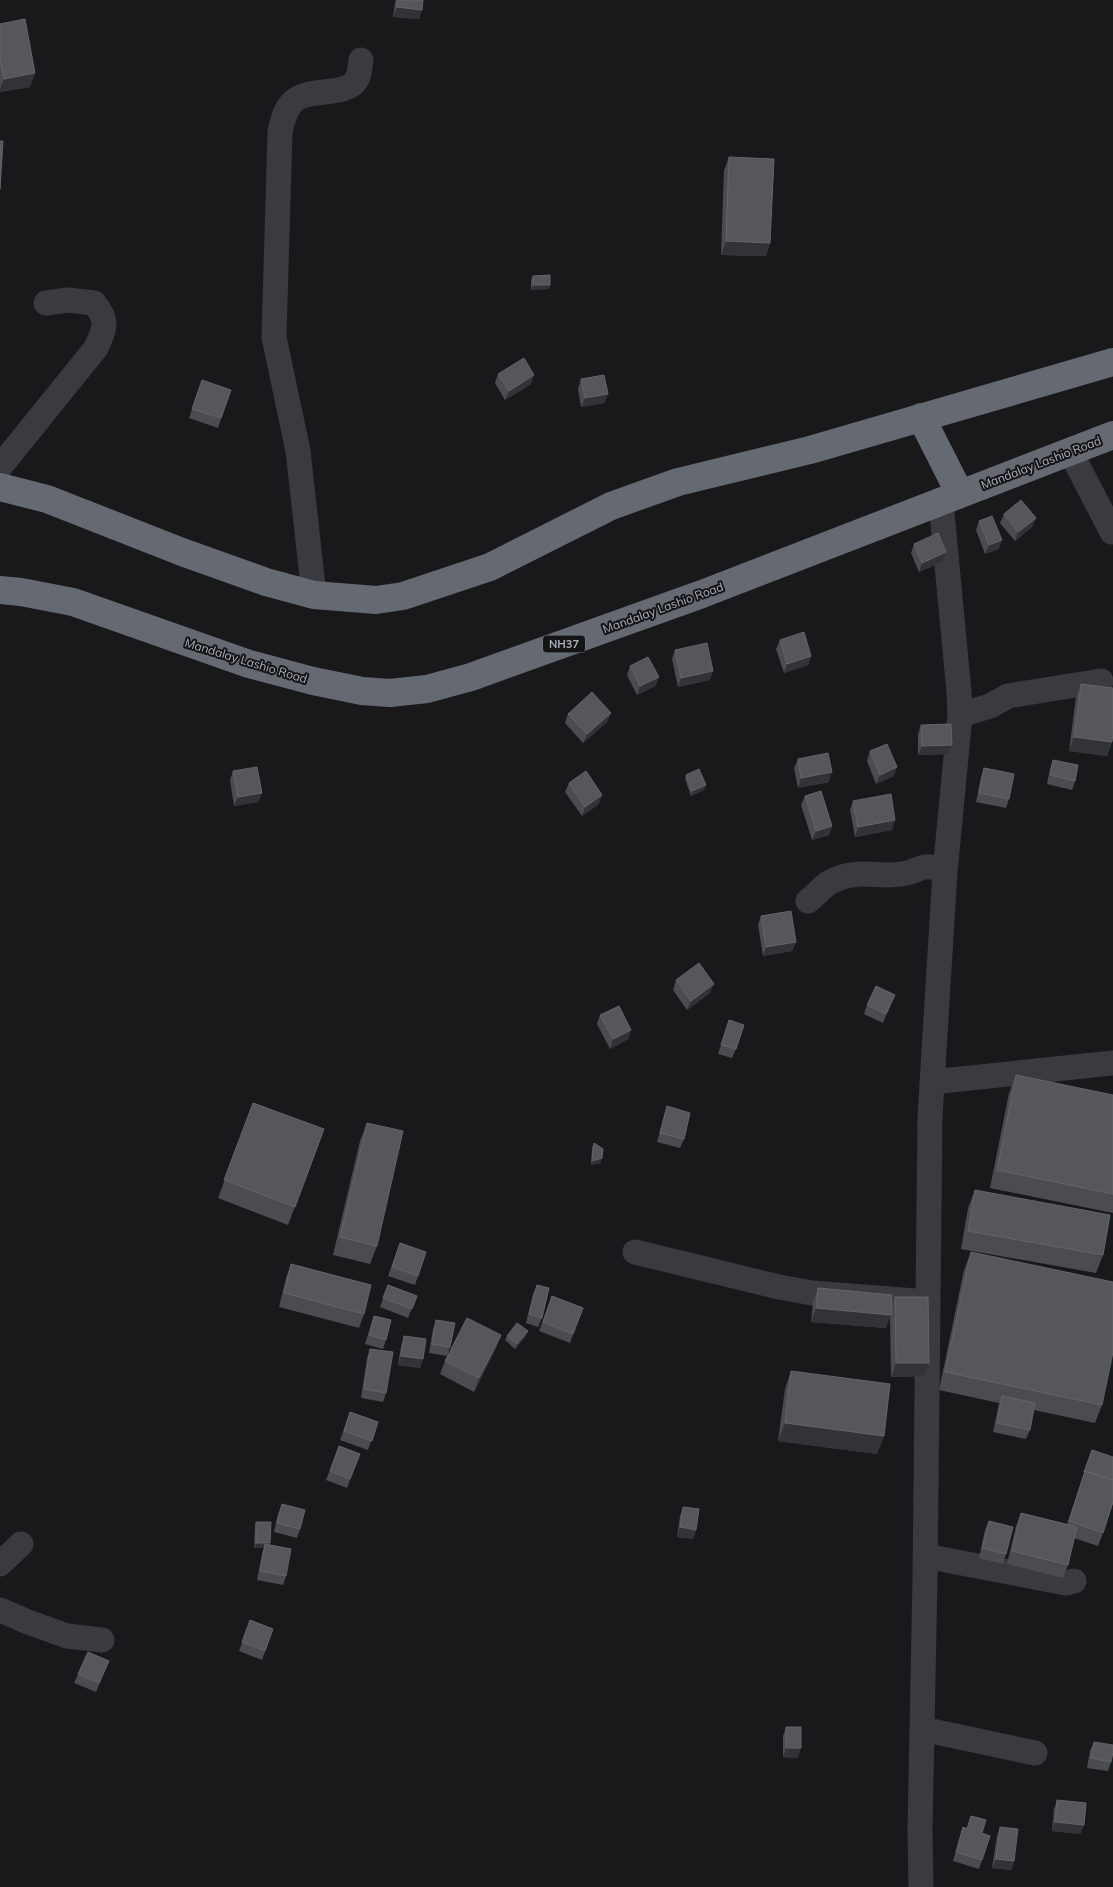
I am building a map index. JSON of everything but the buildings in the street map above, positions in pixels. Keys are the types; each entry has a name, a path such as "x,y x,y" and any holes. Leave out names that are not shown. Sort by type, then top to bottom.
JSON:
{"highway":[{"path":"0,487 47,499 182,552 266,582 314,595 376,600 404,596 490,567 611,506 678,482 810,450 1113,362"},
{"path":"921,417 950,498"},
{"name":"Mandalay Lashio Road","path":"0,590 73,602 249,664 313,681 362,692 399,692 427,689 471,677 702,594 1113,435"}],"street":[{"path":"314,595 298,451 274,337 280,132 291,103 300,97 314,93 345,89 354,83 358,77 361,60"},
{"path":"0,467 96,348 104,329 103,314 94,303 68,300 46,303"},
{"path":"1070,452 1112,532"},
{"path":"921,1887 920,1829 930,1116 945,872 960,715 950,498"},
{"path":"960,715 990,706 1008,696 1101,681"},
{"path":"808,901 815,897 830,882 855,873 902,874 923,866 934,866 945,872"},
{"path":"932,1082 1113,1063"},
{"path":"635,1252 779,1287 812,1293 928,1302"},
{"path":"0,1564 21,1544"},
{"path":"925,1556 1066,1583 1074,1581"},
{"path":"0,1610 67,1636 102,1640"},
{"path":"922,1729 1035,1753"}]}
